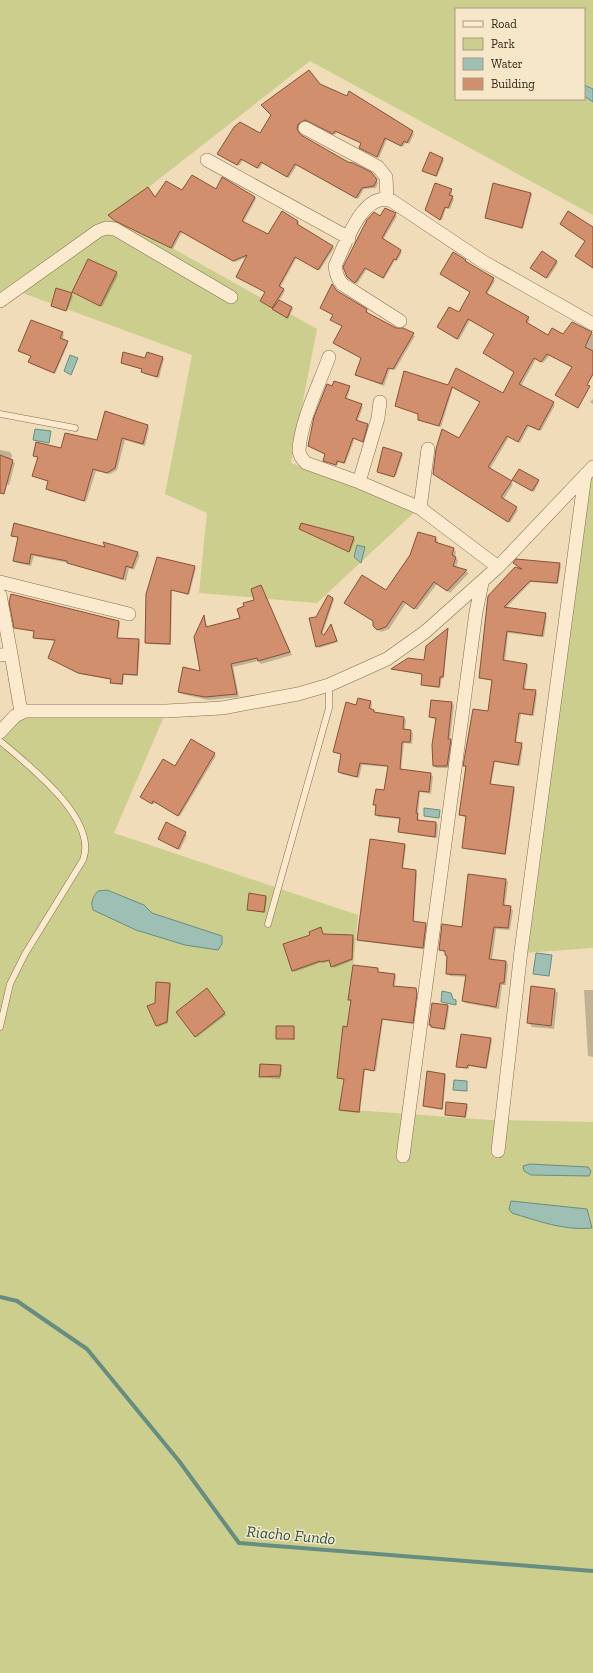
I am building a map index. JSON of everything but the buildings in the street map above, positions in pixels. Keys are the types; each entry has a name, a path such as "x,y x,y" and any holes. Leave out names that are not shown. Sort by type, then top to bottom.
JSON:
{"street":[{"path":"305,128 378,167 383,172 387,181 386,199"},
{"path":"207,160 349,238"},
{"path":"400,321 342,284 337,278 335,266 363,210 377,200 386,199 508,277 593,324"},
{"path":"0,301 98,231 106,228 115,229 231,297"},
{"path":"329,357 306,422 299,450 300,455 306,463 359,482 420,508 498,567"},
{"path":"359,482 378,418 380,402"},
{"path":"420,508 428,449"},
{"path":"0,732 21,712 166,711 222,708 298,694 329,686 387,660 425,632 482,583 589,471"},
{"path":"498,1151 521,951 589,471"},
{"path":"0,582 129,614"},
{"path":"403,1156 475,620 482,583"},
{"path":"0,595 5,654 21,712"}],"lane":[{"path":"0,414 75,428"},
{"path":"268,924 329,708 329,686"},
{"path":"0,741 43,779 71,809 80,828 86,848 83,860 25,954 10,984 0,1027"}],"green space":[{"path":"0,0 593,0 593,215 310,61 113,215 317,329 291,463 419,508 317,603 199,593 207,513 165,494 192,355 20,292 0,306"},
{"path":"593,473 593,948 523,953 585,481"},
{"path":"166,712 114,833 358,915 340,1109 491,1120 593,1122 593,1673 0,1673 0,737 22,713"}],"water":[{"path":"585,85 593,89 593,102 585,97"},
{"path":"70,355 78,358 71,375 64,371"},
{"path":"35,429 51,431 49,443 33,440"},
{"path":"357,545 365,547 361,563 354,557"},
{"path":"424,808 440,810 439,818 424,816"},
{"path":"107,890 144,905 152,913 222,936 222,944 218,950 185,945 136,930 93,910 92,900 95,895 98,891"},
{"path":"536,953 552,955 549,976 533,974"},
{"path":"442,991 451,993 453,999 456,1000 456,1005 441,1002"},
{"path":"454,1080 467,1081 467,1091 453,1090"},
{"path":"530,1164 588,1167 591,1171 589,1176 531,1175 524,1171 523,1166"},
{"path":"511,1201 587,1209 592,1228 582,1229 562,1227 512,1213 509,1209"}],"waterway":[{"name":"Riacho Fundo","path":"0,1297 17,1301 87,1349 179,1461 239,1543 593,1571"}]}
